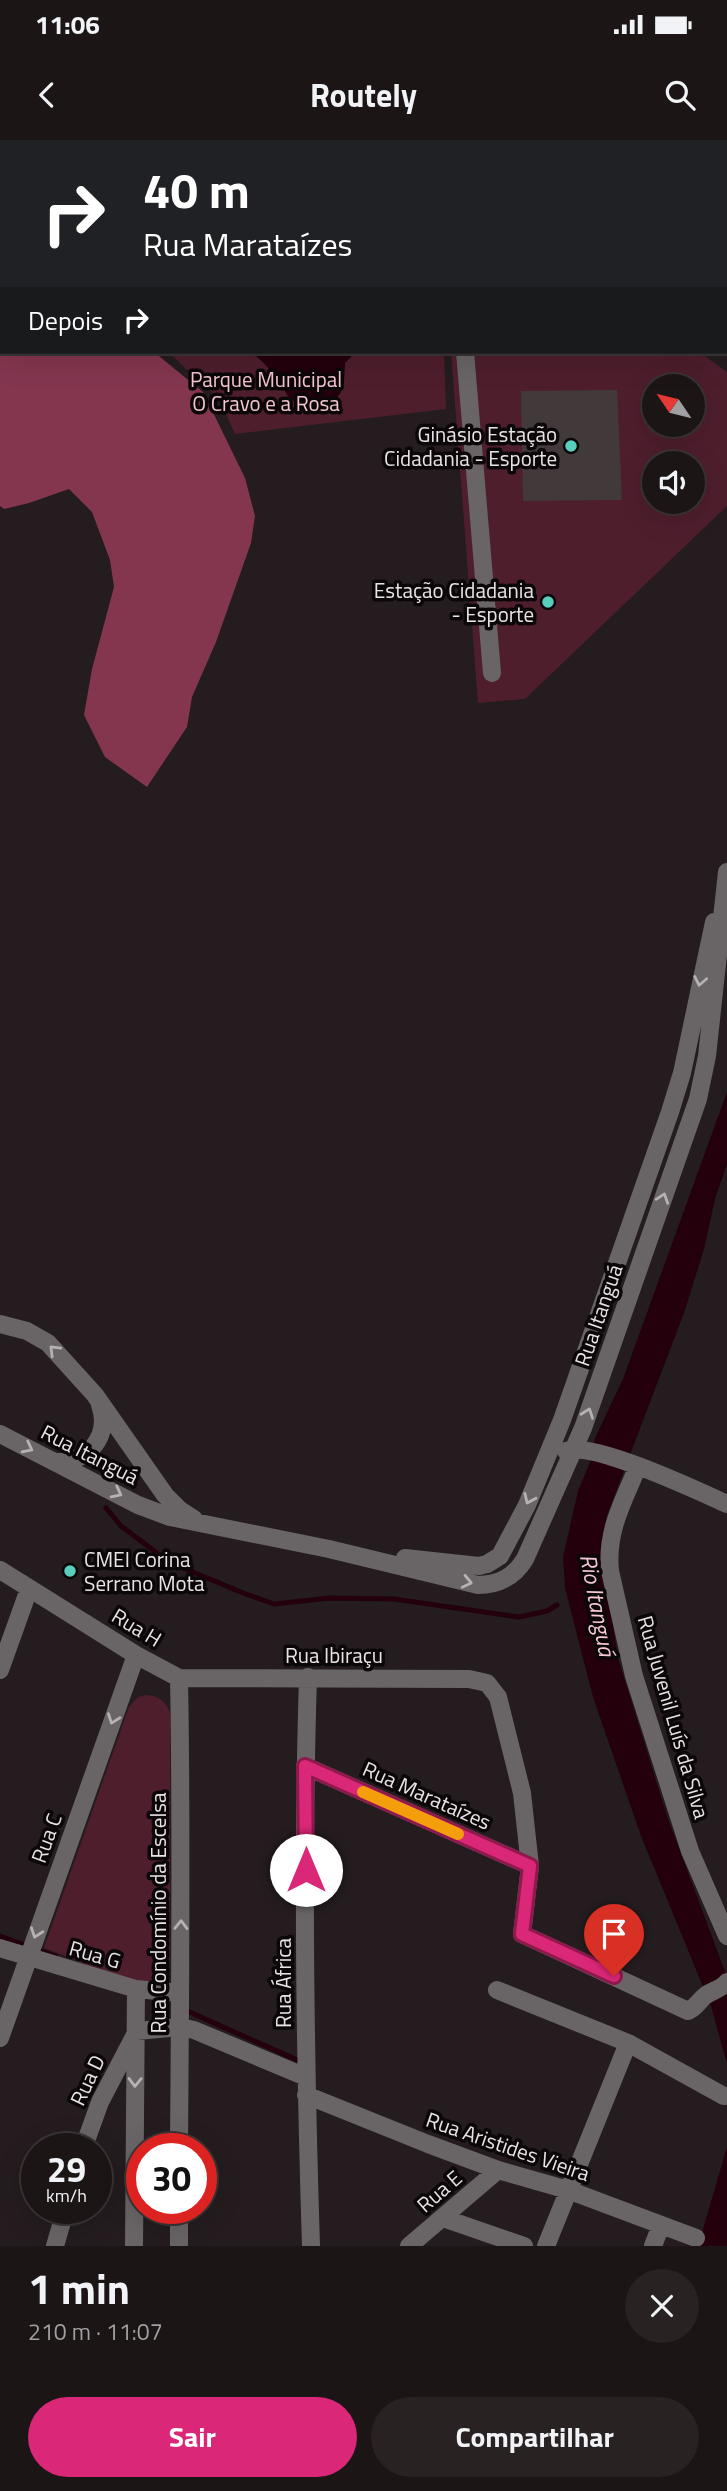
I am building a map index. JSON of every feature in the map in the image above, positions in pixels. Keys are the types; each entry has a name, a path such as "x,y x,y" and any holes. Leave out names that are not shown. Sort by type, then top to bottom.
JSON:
{"street":[{"path":"465,354 492,673"},
{"name":"Rua Itanguá","path":"0,1434 154,1512 330,1549 478,1585 498,1583 514,1573 525,1559 582,1450 598,1387 698,1099 707,1056 727,870"},
{"name":"Rua Itanguá","path":"330,1549 470,1565 487,1564 505,1550 547,1459 676,1095 702,970 727,870"},
{"name":"Rua Itanguá","path":"0,1324 27,1331 48,1343 95,1395 164,1495 200,1523"},
{"path":"56,1462 80,1458 93,1448 98,1440 102,1431 103,1412 95,1395"},
{"path":"547,1459 582,1450 634,1465 727,1504"},
{"name":"Rua Juvenil Luís da Silva","path":"634,1465 611,1530 610,1571 634,1676 690,1850 727,1936"},
{"name":"Rua H","path":"0,1570 136,1655 179,1678"},
{"path":"0,1670 29,1589"},
{"name":"Rua C","path":"0,2038 136,1655"},
{"name":"Rua África","path":"308,1677 305,1766 306,2086 311,2246"},
{"name":"Rua Ibiraçu","path":"179,1678 469,1679 487,1683 498,1698 522,1793 530,1866"},
{"name":"Rua Condomínio da Escelsa","path":"179,1678 182,1837 179,2133"},
{"name":"Rua Marataízes","path":"305,1766 530,1866"},
{"path":"530,1866 522,1934 688,2011 697,2007 704,1996 726,1984"},
{"name":"Rua G","path":"0,1948 136,1989 179,1993"},
{"path":"134,2246 136,1989"},
{"path":"497,1990 628,2043 724,2096"},
{"path":"136,2031 180,2027"},
{"name":"Rua Aristides Vieira","path":"180,2027 194,2030 306,2086 499,2170 568,2190 696,2238"},
{"name":"Rua D","path":"89,2133 100,2102 136,2031"},
{"path":"546,2246 628,2043"},
{"name":"Rua E","path":"409,2246 499,2170"},
{"path":"428,2246 440,2221 524,2246"},
{"path":"55,2246 61,2224"},
{"path":"179,2224 179,2246"},
{"path":"653,2246 661,2224"}],"green space":[{"name":"Parque Municipal O Cravo e a Rosa","path":"170,354 444,354 446,409 235,434 219,399"},
{"name":"Estação Cidadania - Esporte","path":"451,354 702,354 727,372 727,506 525,699 478,703"},
{"path":"145,1695 161,1700 170,1713 170,1964 156,1979 140,1981 127,1979 44,1948 129,1707 138,1697"}],"shaded area":[{"path":"0,354 156,354 203,392 245,478 255,516 251,543 216,642 192,697 187,727 147,787 105,757 84,715 92,669 114,587 110,560 92,512 69,489 29,503 4,509 0,506"}],"water":[{"path":"253,354 352,354 345,363 341,392 337,397 325,402 296,402 291,399 265,364"},
{"name":"Rio Itanguá","path":"727,1092 727,1164 715,1199 704,1249 684,1313 607,1515 601,1547 618,1658 667,1816 727,1977 727,2064 711,2006 641,1836 593,1697 565,1588 563,1557 578,1491 591,1460 595,1438 623,1379"},
{"path":"727,2147 727,2246 698,2246"}],"building":[{"name":"Ginásio Estação Cidadania - Esporte","path":"617,390 622,500 523,501 521,391"}],"waterway":[{"path":"106,1508 121,1526 169,1562 274,1604 330,1598 394,1599 519,1617 547,1611 557,1605"},
{"path":"0,1936 56,1956"},
{"path":"185,2010 304,2063"}],"slow traffic":[{"path":"363,1792 458,1834"}],"place":[{"name":"Ginásio Estação Cidadania - Esporte","path":"571,446"},
{"name":"Estação Cidadania - Esporte","path":"548,602"},
{"name":"CMEI Corina Serrano Mota","path":"70,1571"}],"route":[{"path":"306,1870 305,1766 530,1866 522,1934 614,1976"}]}
